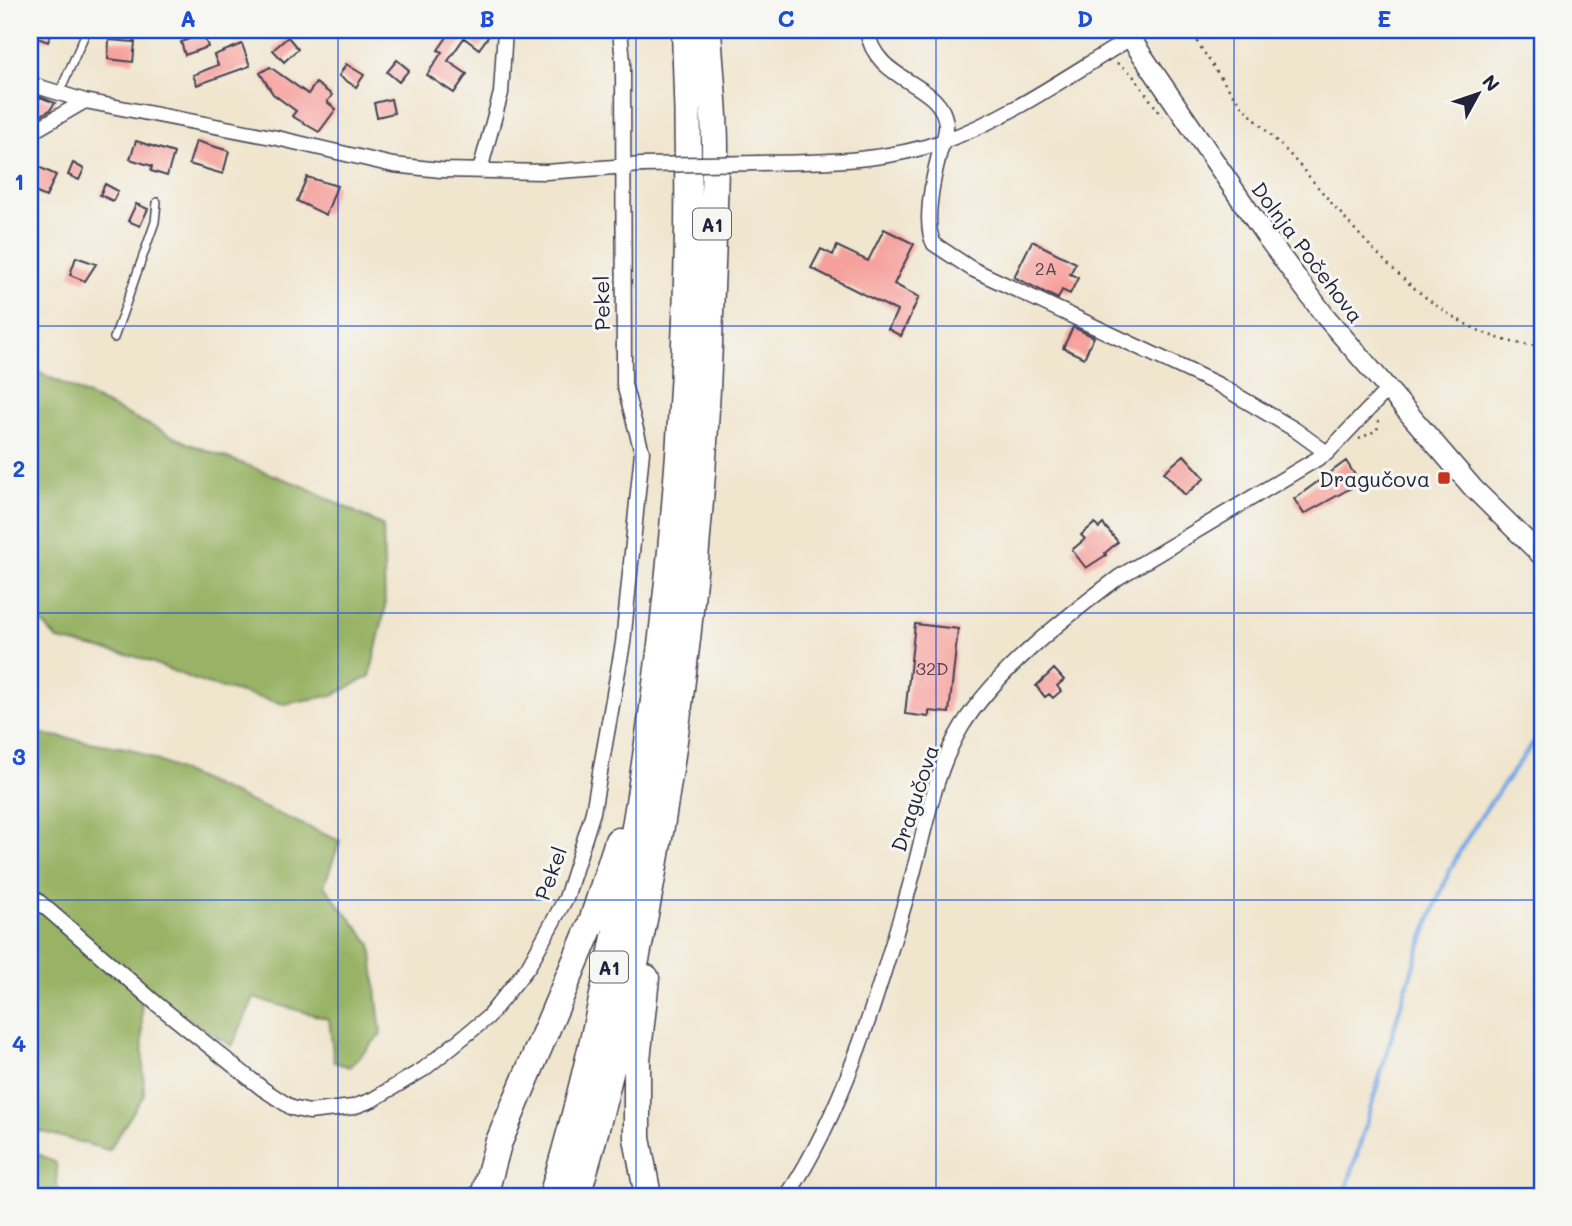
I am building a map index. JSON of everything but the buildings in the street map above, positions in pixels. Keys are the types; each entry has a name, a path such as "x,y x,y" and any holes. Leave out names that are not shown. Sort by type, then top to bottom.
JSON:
{"highway":[{"name":"A1","path":"552,1196 603,1002 651,733 676,526 688,277 690,144 685,30"},
{"name":"A1","path":"577,1196 624,1005 663,818 687,642 706,418 715,146 708,30"},
{"path":"484,1196 498,1144 592,922 614,860 636,760 651,733"},
{"path":"648,1196 637,1138 637,1060 652,938 669,844 663,818"}],"main road":[{"name":"Dolnja Počehova","path":"1128,34 1287,265 1387,390 1472,488 1542,556"}],"street":[{"path":"480,170 501,93 505,30"},
{"name":"Pekel","path":"30,894 158,1004 292,1108 325,1111 353,1107 372,1100 424,1069 488,1017 528,967 566,898 593,812 623,643 642,452 624,384 623,62 620,30"},
{"path":"867,30 877,58 889,70 938,104 946,124 928,222 929,236 946,254 1219,385 1294,429 1327,453"},
{"path":"30,84 85,101 277,138 393,165 546,172 642,165 849,161 943,141 1015,108 1128,34"},
{"path":"30,133 85,101"},
{"name":"Dragučova","path":"787,1196 818,1146 850,1066 907,894 943,768 973,711 1001,678 1119,577 1327,453 1387,390"}],"lane":[{"path":"59,93 87,30"},
{"path":"114,338 159,211 157,202"}],"path":[{"path":"1098,30 1103,41"},
{"path":"1189,30 1232,93 1395,271 1447,312 1481,332 1503,342 1542,346"}],"green space":[{"path":"30,368 189,444 303,486 383,526 385,609 370,676 334,695 284,704 203,683 138,657 58,640 30,610"},
{"path":"30,732 131,749 340,841 324,886 371,944 381,1034 350,1067 334,1062 329,1019 254,998 232,1046 141,990 144,1095 109,1150 40,1131 30,1139"},
{"path":"30,1150 56,1163 58,1196 30,1196"}],"waterway":[{"path":"1344,1196 1403,998 1445,882 1477,822 1542,730"}],"place":[{"name":"Dragučova","path":"1444,478"}]}
